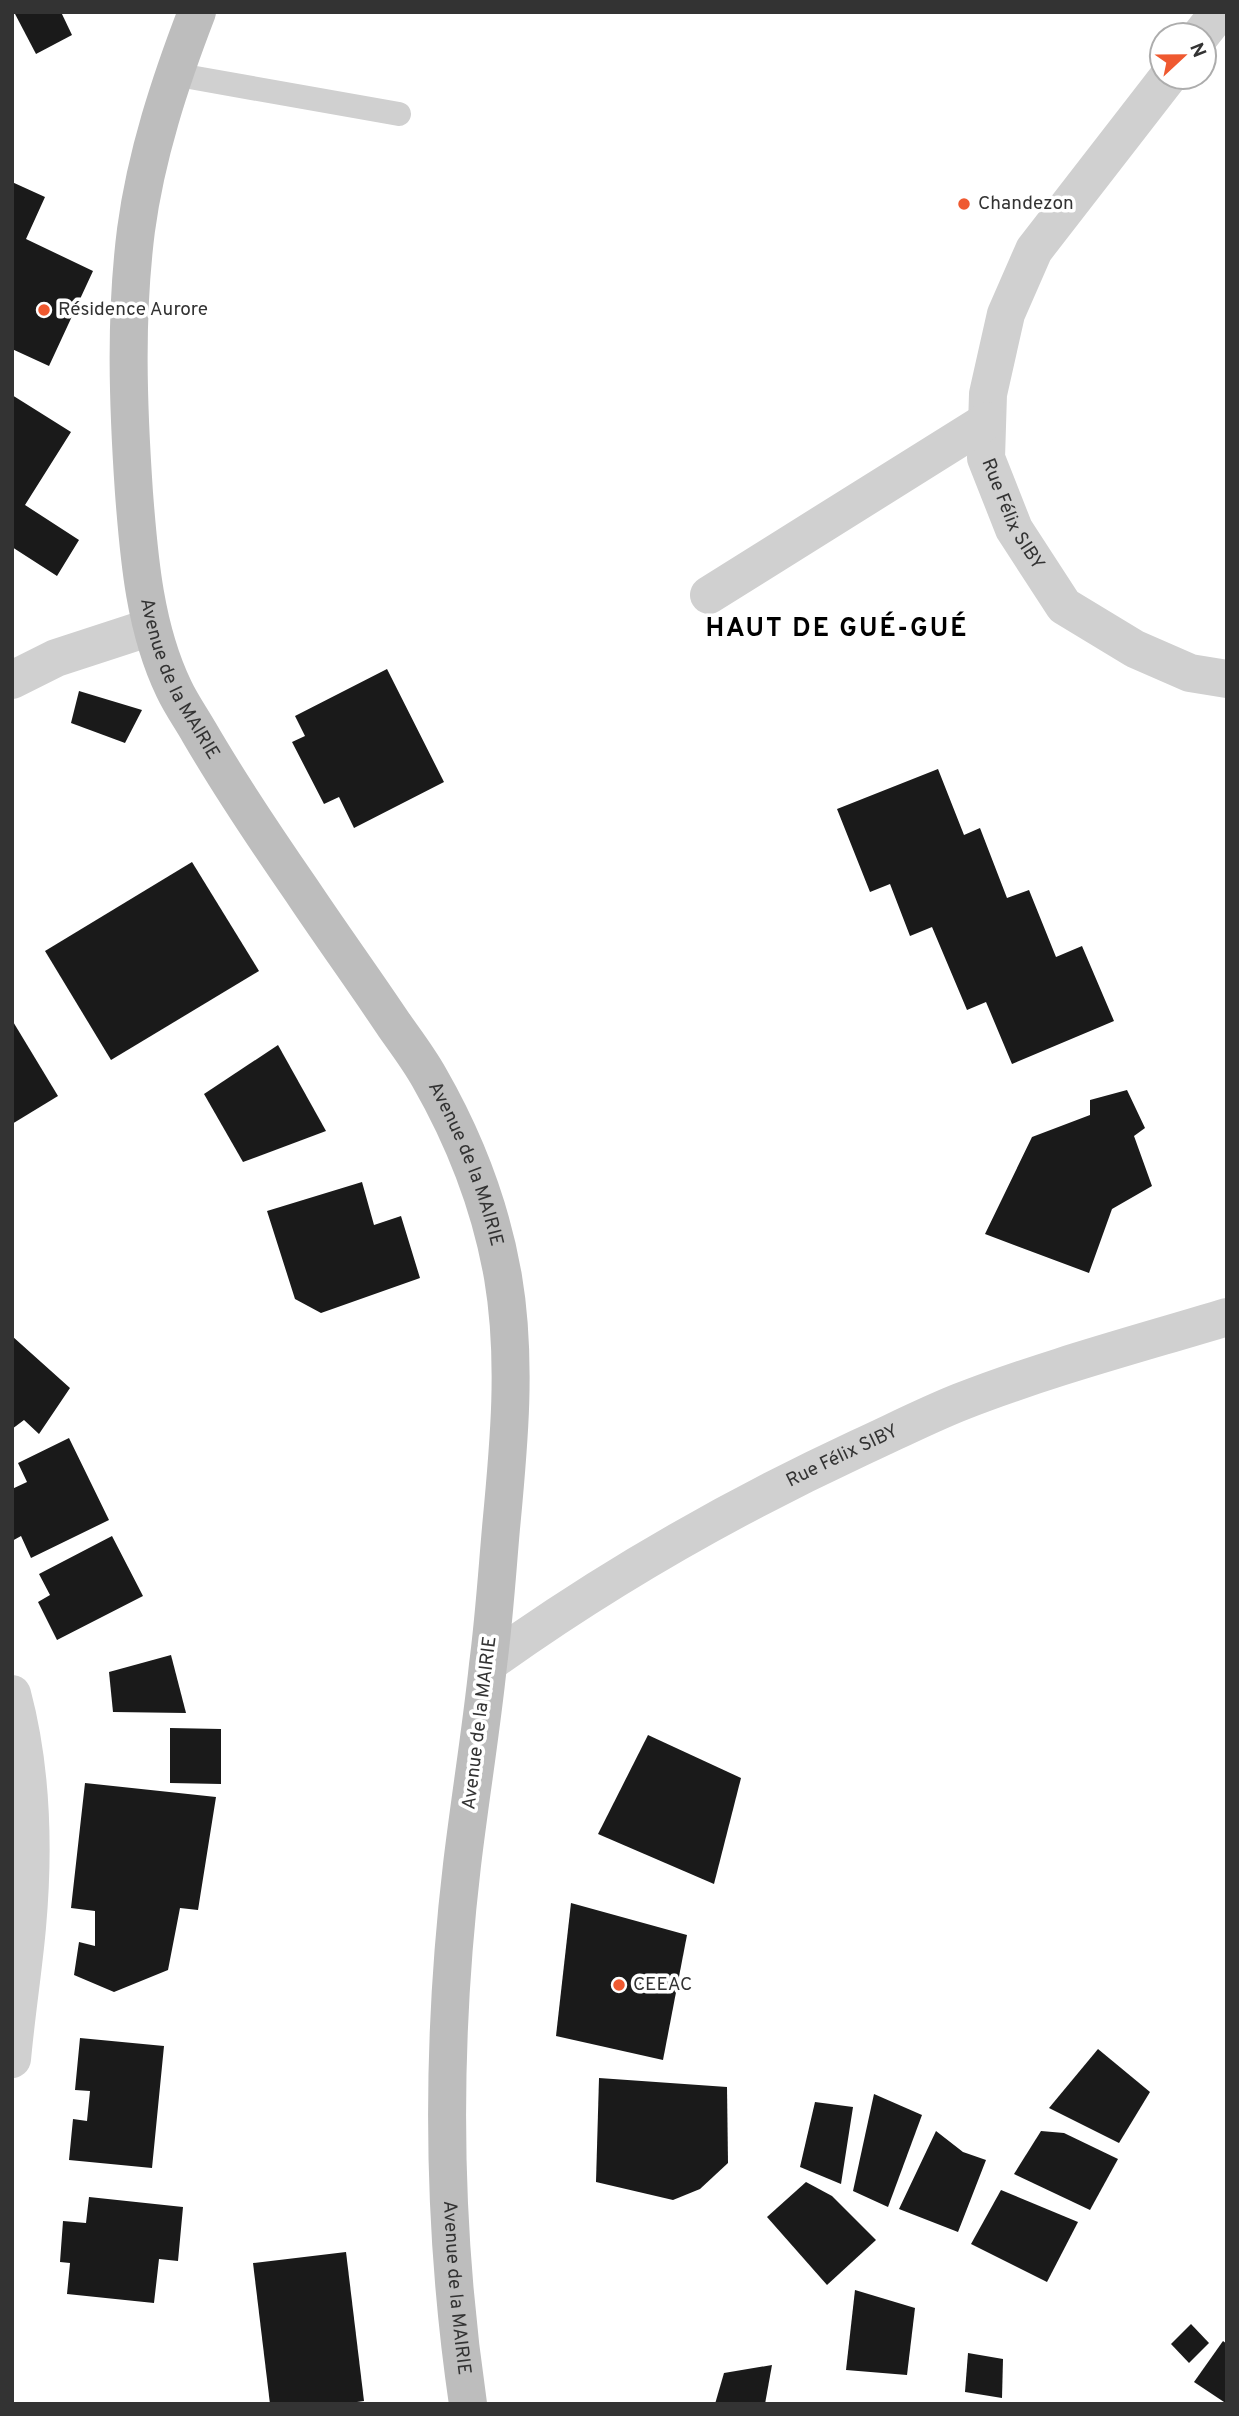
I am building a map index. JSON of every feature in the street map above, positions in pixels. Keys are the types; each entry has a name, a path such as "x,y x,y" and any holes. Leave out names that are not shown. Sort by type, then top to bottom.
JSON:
{"main road":[{"name":"Avenue de la MAIRIE","path":"197,12 173,74 148,167 136,227 131,293 128,368 131,452 136,524 151,627 173,687 248,813 429,1076 465,1150 490,1225 503,1276 510,1336 510,1410 505,1492 489,1663 462,1866 449,2037 450,2237 461,2360 468,2404"}],"street":[{"name":"Rue Félix SIBY","path":"1157,91 1034,250 1006,314 988,394 986,458 1014,529 1064,606 1135,649 1190,673 1227,679"},
{"path":"709,595 987,421"},
{"path":"12,680 56,658 151,627"},
{"name":"Rue Félix SIBY","path":"489,1663 541,1625 645,1559 716,1519 833,1460 959,1403 1034,1376 1227,1317"},
{"path":"12,1694 30,1786 27,1924 12,2059"}],"lane":[{"path":"173,74 399,114"}],"building":[{"path":"14,12 61,12 72,35 36,54"},
{"name":"Résidence Aurore","path":"12,182 45,197 26,239 93,271 49,366 12,349"},
{"path":"12,395 71,432 25,505 79,540 57,576 12,547"},
{"path":"387,669 444,782 354,828 339,797 324,804 292,742 305,736 295,716"},
{"path":"79,691 142,710 125,743 71,723"},
{"path":"938,769 964,835 980,828 1007,898 1029,890 1056,957 1082,946 1114,1021 1012,1064 986,1002 967,1010 932,927 910,936 890,884 870,892 837,809"},
{"path":"192,862 259,971 111,1060 45,951"},
{"path":"12,1020 58,1096 12,1124"},
{"path":"278,1045 326,1131 243,1162 204,1094"},
{"path":"1127,1090 1145,1128 1134,1136 1152,1186 1112,1209 1089,1273 985,1234 1032,1137 1090,1115 1090,1100"},
{"path":"362,1182 374,1225 401,1216 420,1278 321,1313 295,1299 267,1211"},
{"path":"12,1336 70,1388 39,1434 24,1420 12,1429"},
{"path":"69,1438 109,1520 31,1558 21,1536 12,1541 12,1489 27,1482 18,1463"},
{"path":"112,1536 143,1596 57,1640 38,1602 50,1595 39,1574"},
{"path":"171,1655 186,1713 113,1712 109,1672"},
{"path":"170,1728 221,1729 221,1784 170,1783"},
{"path":"648,1735 741,1778 714,1884 598,1834"},
{"path":"85,1783 216,1797 198,1910 180,1908 168,1970 114,1992 74,1975 79,1942 95,1946 95,1911 71,1908"},
{"name":"CEEAC","path":"571,1903 687,1935 663,2060 556,2036"},
{"path":"80,2038 164,2046 152,2168 69,2160 73,2119 87,2121 90,2091 75,2090"},
{"path":"1098,2049 1150,2092 1119,2143 1049,2108"},
{"path":"599,2078 727,2087 728,2163 700,2189 673,2200 596,2182"},
{"path":"874,2094 922,2115 888,2207 853,2191"},
{"path":"815,2102 853,2107 841,2184 800,2167"},
{"path":"936,2131 963,2152 986,2160 958,2232 899,2209"},
{"path":"1041,2131 1064,2133 1118,2159 1090,2210 1014,2174"},
{"path":"806,2182 832,2196 876,2240 827,2285 767,2217"},
{"path":"1001,2190 1078,2222 1047,2282 971,2244"},
{"path":"89,2197 183,2207 178,2261 159,2259 154,2303 67,2294 70,2263 60,2262 63,2221 86,2223"},
{"path":"346,2252 364,2401 343,2404 270,2404 253,2263"},
{"path":"855,2290 915,2308 907,2375 846,2370"},
{"path":"1191,2324 1209,2343 1189,2363 1171,2344"},
{"path":"1223,2341 1227,2344 1227,2404 1194,2382"},
{"path":"968,2353 1003,2359 1002,2398 965,2392"},
{"path":"772,2365 765,2404 715,2404 724,2373"}],"place":[{"name":"Chandezon","path":"964,204"},
{"name":"Résidence Aurore","path":"44,310"},
{"name":"CEEAC","path":"619,1985"}],"district":[{"name":"HAUT DE GUÉ-GUÉ","path":"837,629"}]}
